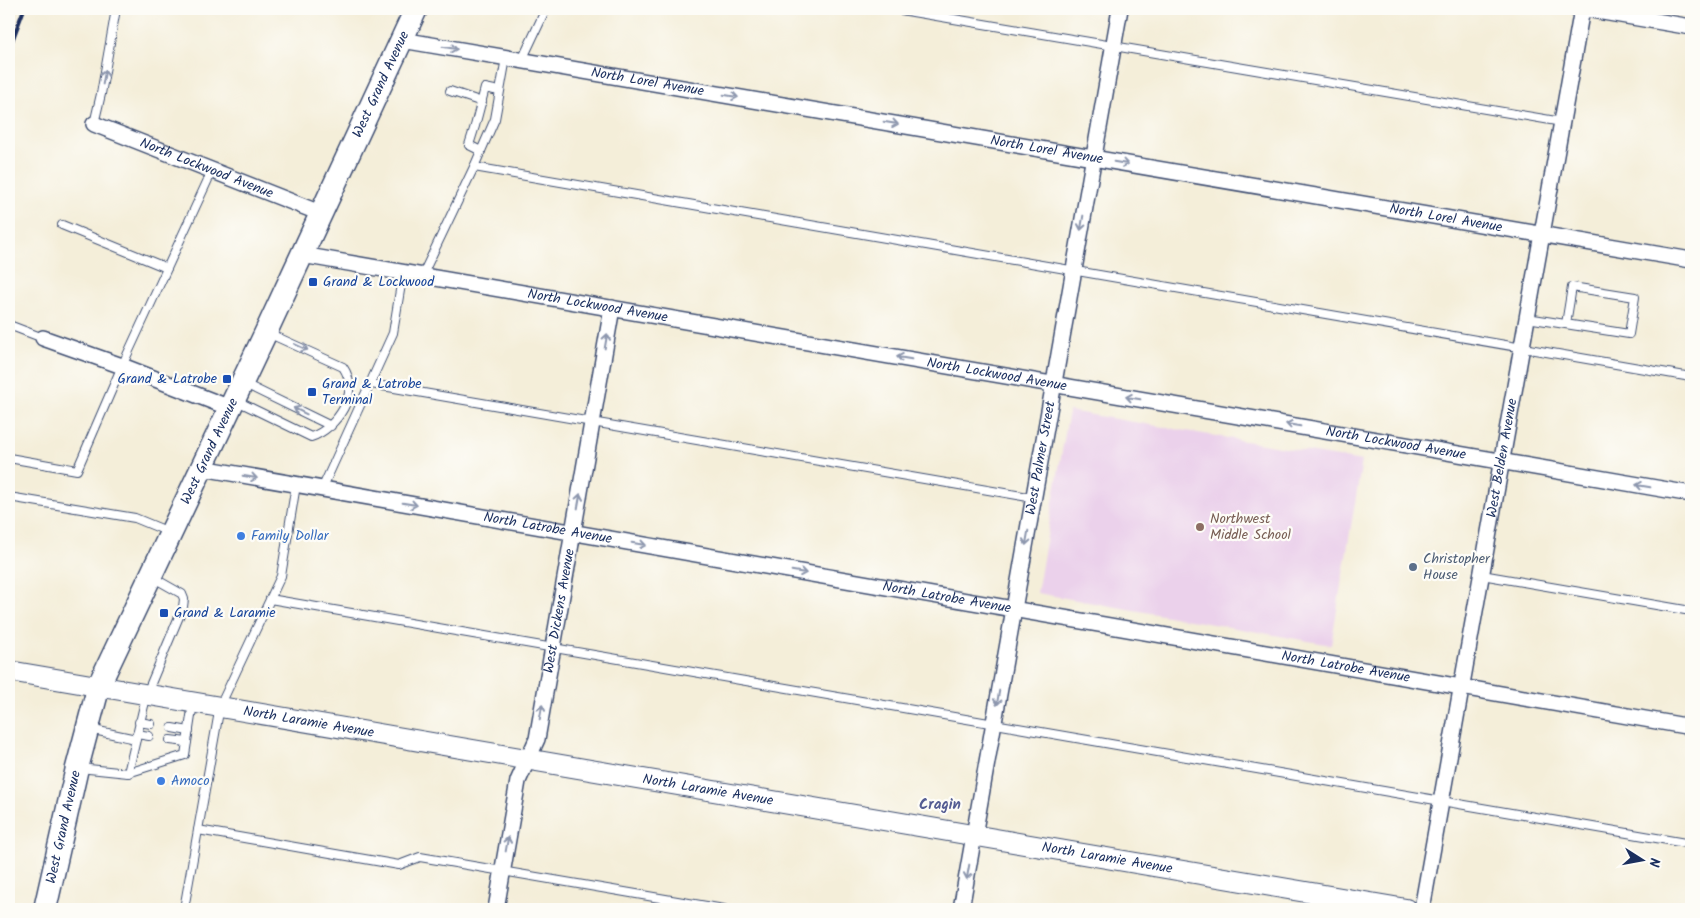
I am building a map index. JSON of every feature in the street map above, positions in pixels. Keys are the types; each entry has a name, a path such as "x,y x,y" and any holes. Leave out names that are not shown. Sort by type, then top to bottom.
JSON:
{"main road":[{"name":"West Grand Avenue","path":"45,909 77,768 99,685 236,397 416,9"}],"street":[{"name":"West Palmer Street","path":"961,909 1120,9"},
{"path":"1590,9 1691,27"},
{"name":"West Belden Avenue","path":"1422,909 1562,122 1590,9"},
{"name":"North Lorel Avenue","path":"402,40 1691,260"},
{"name":"North Lockwood Avenue","path":"94,124 320,214"},
{"name":"North Lockwood Avenue","path":"302,255 1691,494"},
{"name":"West Dickens Avenue","path":"496,909 518,781 537,739 612,308"},
{"path":"43,338 122,366 236,397"},
{"name":"North Latrobe Avenue","path":"202,468 1691,727"},
{"name":"North Laramie Avenue","path":"9,671 1406,909"}],"lane":[{"path":"94,124 116,9"},
{"path":"522,60 546,9"},
{"path":"895,9 1562,122"},
{"path":"422,276 474,168 494,119 506,58"},
{"path":"481,151 468,145 485,88 499,91"},
{"path":"450,91 482,102"},
{"path":"474,168 1691,377"},
{"path":"9,458 77,470 122,366 212,171"},
{"path":"62,225 167,268"},
{"path":"322,489 394,333 403,272"},
{"path":"1527,318 1629,334 1635,297 1572,286 1566,324"},
{"path":"9,325 43,338"},
{"path":"236,397 311,437 331,426 340,415 350,385 349,376 344,367 266,332"},
{"path":"371,384 1034,498"},
{"path":"236,397 331,426"},
{"path":"184,909 220,706 281,576 296,485"},
{"path":"9,496 135,518 171,533"},
{"path":"1482,574 1691,611"},
{"path":"128,773 146,693 178,620 184,599 182,594 151,576"},
{"path":"270,599 1691,844"},
{"path":"77,768 128,773 185,755 194,701"},
{"path":"139,722 151,724"},
{"path":"172,728 189,731"},
{"path":"87,729 149,736"},
{"path":"170,740 187,742"},
{"path":"198,830 398,865 420,857 724,909"}],"shaded area":[{"name":"Northwest Middle School","path":"1069,411 1362,461 1331,645 1037,593"}],"railway":[{"path":"9,23 14,9"},
{"path":"9,49 24,9"}],"place":[{"name":"Grand & Lockwood","path":"313,282"},
{"name":"Grand & Latrobe","path":"227,379"},
{"name":"Grand & Latrobe Terminal","path":"312,392"},
{"name":"Northwest Middle School","path":"1200,527"},
{"name":"Family Dollar","path":"241,536"},
{"name":"Christopher House","path":"1413,567"},
{"name":"Grand & Laramie","path":"164,613"},
{"name":"Amoco","path":"161,781"}],"district":[{"name":"Cragin","path":"940,805"}]}
